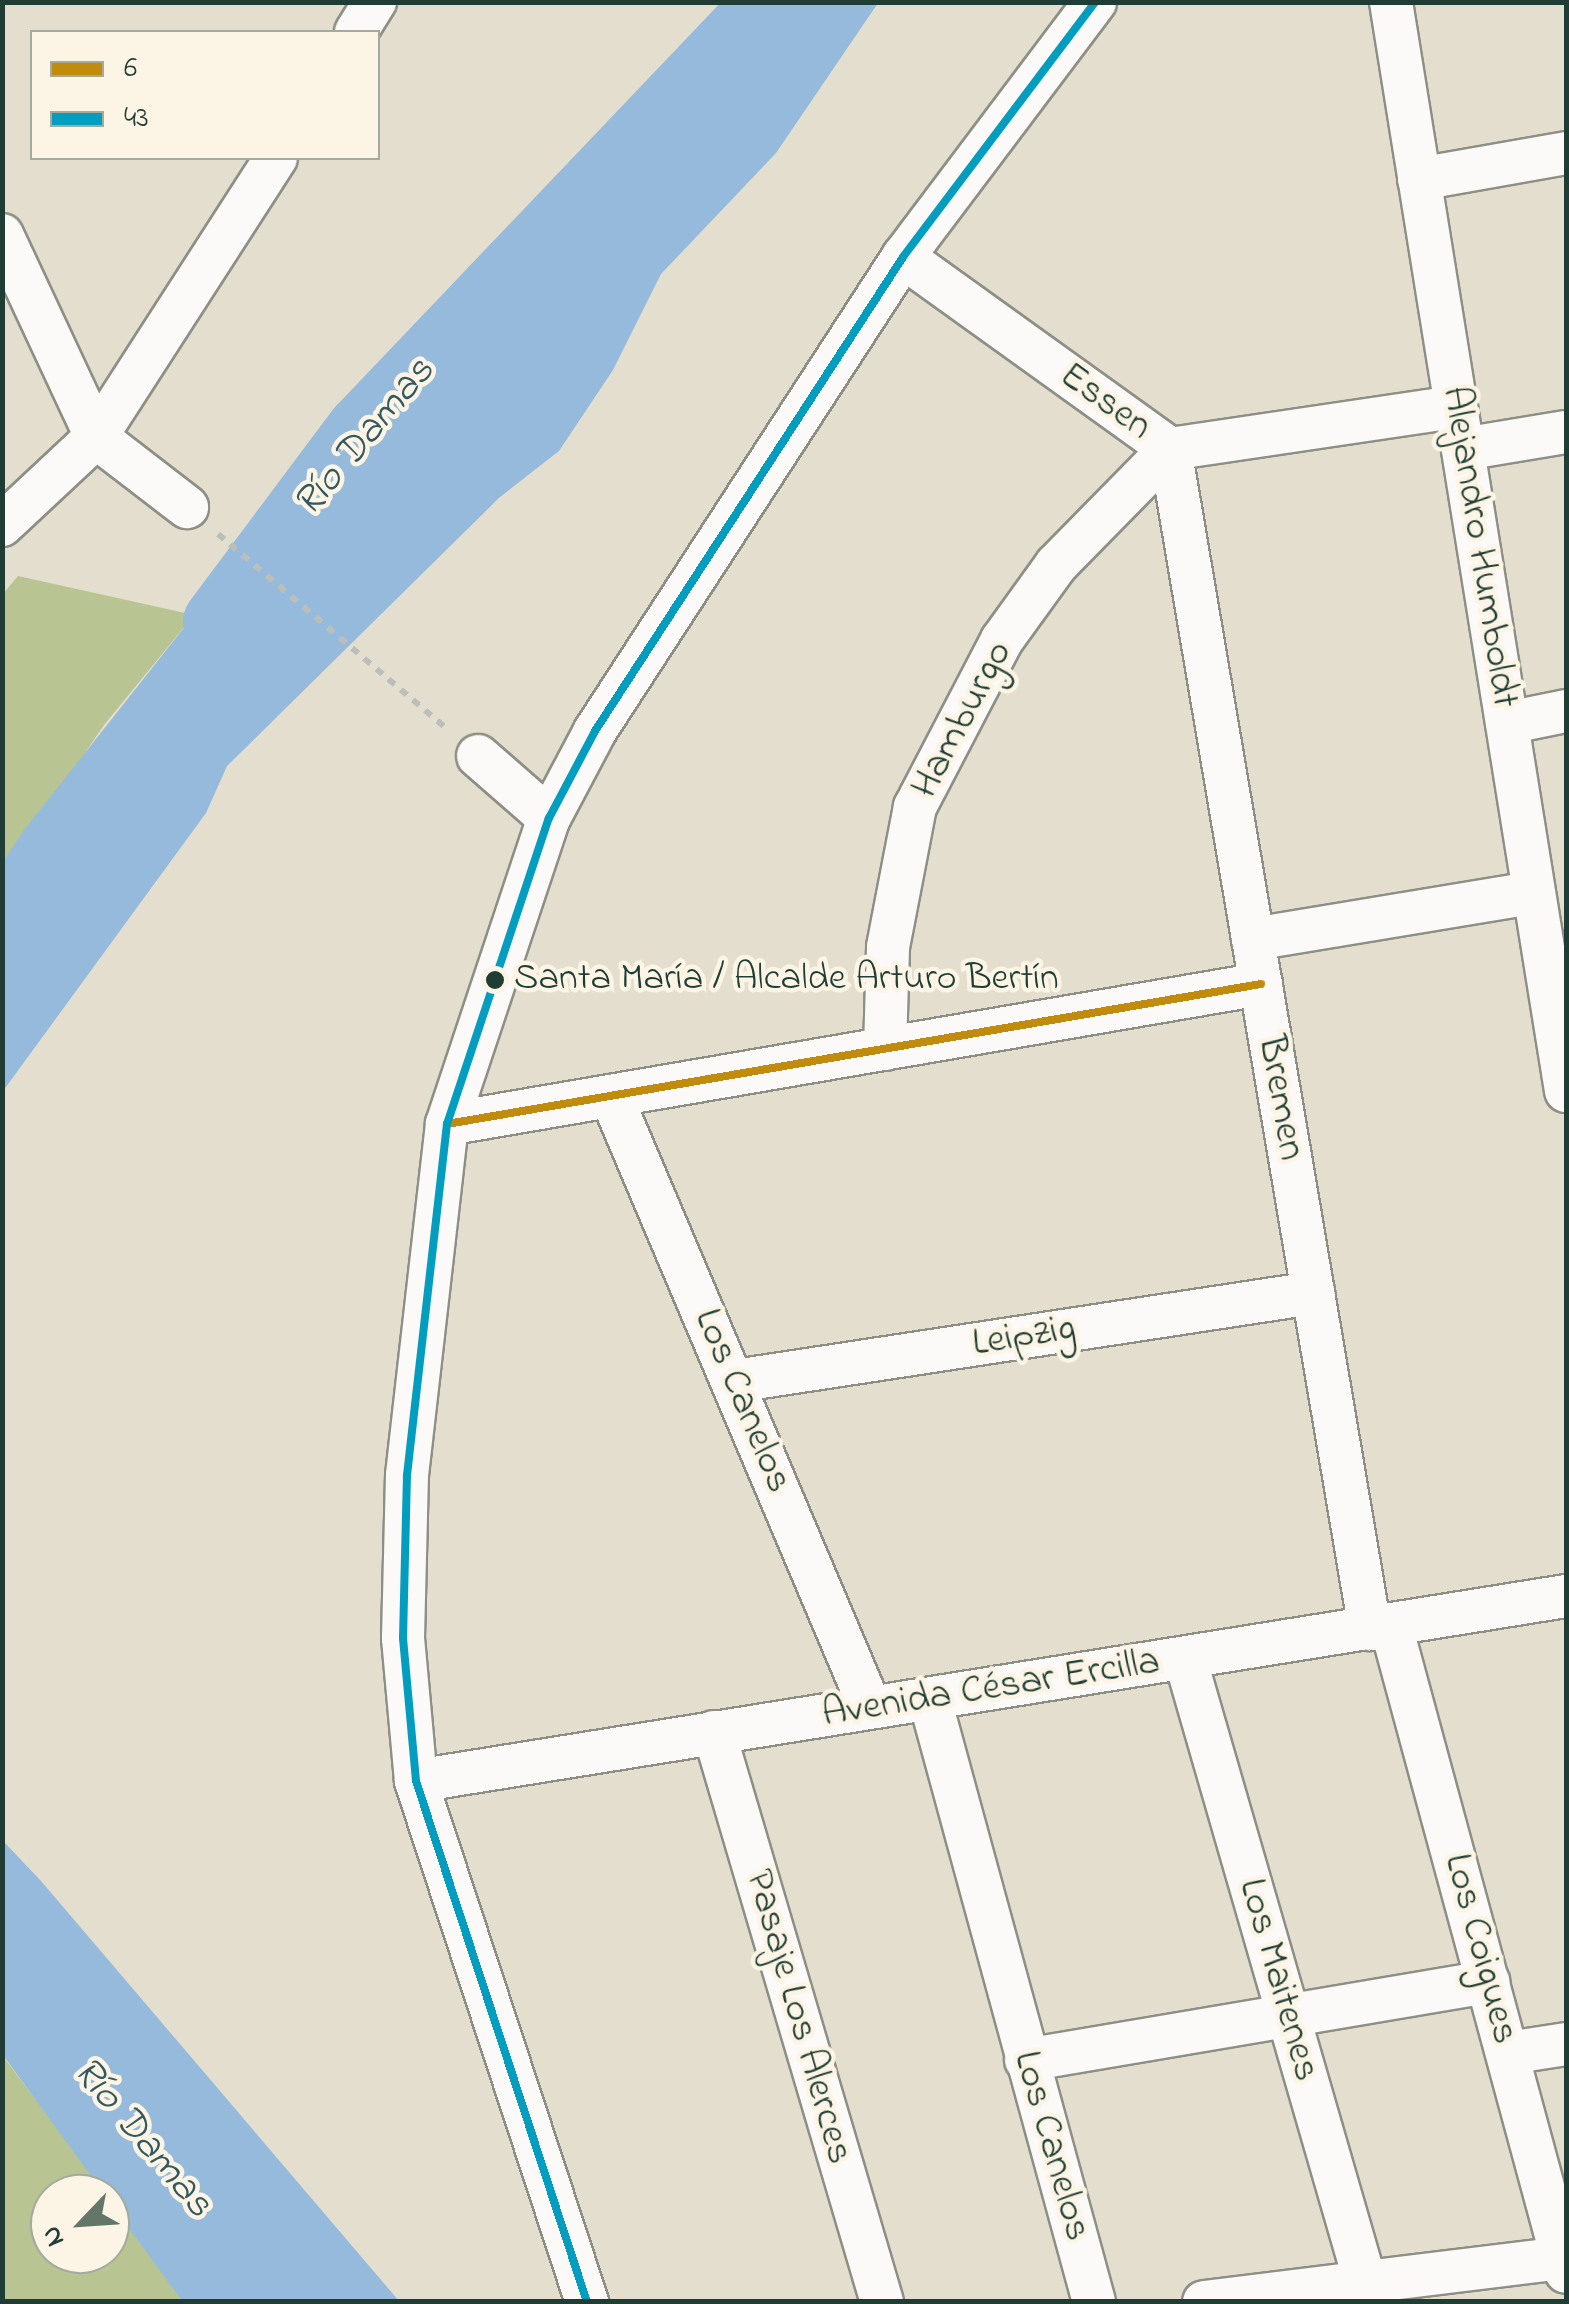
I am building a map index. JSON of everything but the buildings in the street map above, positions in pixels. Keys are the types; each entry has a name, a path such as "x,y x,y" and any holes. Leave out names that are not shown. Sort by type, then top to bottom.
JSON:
{"street":[{"path":"357,30 375,2"},
{"path":"587,2302 416,1781 403,1638 407,1475 447,1124 549,818 596,731 903,256 1094,2"},
{"name":"Alejandro Humboldt","path":"1391,2 1507,723 1530,892 1558,986 1566,1090"},
{"path":"1419,179 1566,153"},
{"path":"2,526 96,438 275,160"},
{"path":"2,235 96,438 186,507"},
{"name":"Essen","path":"903,256 1170,449 1456,407"},
{"path":"1463,449 1566,432"},
{"name":"Bremen","path":"1170,449 1313,1293 1380,1628"},
{"name":"Hamburgo","path":"885,1048 888,948 916,807 1002,640 1056,564 1170,449"},
{"path":"1507,723 1566,711"},
{"path":"478,756 549,818"},
{"path":"1253,939 1530,892"},
{"path":"447,1124 1260,984"},
{"name":"Los Canelos","path":"610,1096 735,1381 870,1707"},
{"name":"Leipzig","path":"735,1381 1313,1293"},
{"name":"Avenida César Ercilla","path":"416,1781 1566,1596"},
{"name":"Los Coigues","path":"1380,1628 1488,1982 1564,2265"},
{"name":"Los Maitenes","path":"1185,1658 1368,2291"},
{"name":"Los Canelos","path":"930,1700 1094,2302"},
{"name":"Pasaje Los Alerces","path":"714,1732 882,2302"},
{"path":"1026,2060 1488,1982"},
{"path":"1508,2053 1566,2044"},
{"path":"1204,2302 1368,2291 1564,2265"}],"path":[{"path":"186,507 478,756"}],"green space":[{"path":"18,576 194,615 104,725 3,873 3,594"},
{"path":"2,2055 92,2174 30,2174 30,2274 130,2274 130,2227 182,2301 3,2301"}],"water":[{"path":"759,3 878,3 776,153 661,274 613,370 559,451 500,497 227,766 206,813 3,1091 3,862 24,830 194,615 369,466 434,380 615,191"},
{"path":"3,1841 399,2301 182,2301 130,2230 130,2174 90,2174 3,2055"}],"waterway":[{"name":"Río Damas","path":"219,622 362,431 771,2"}],"transit line":[{"name":"43","path":"587,2302 416,1781 403,1638 407,1475 447,1124 549,818 595,731 903,257 1095,2"},
{"name":"6","path":"447,1124 1261,984"}],"place":[{"name":"Santa María / Alcalde Arturo Bertín","path":"495,980"}]}
